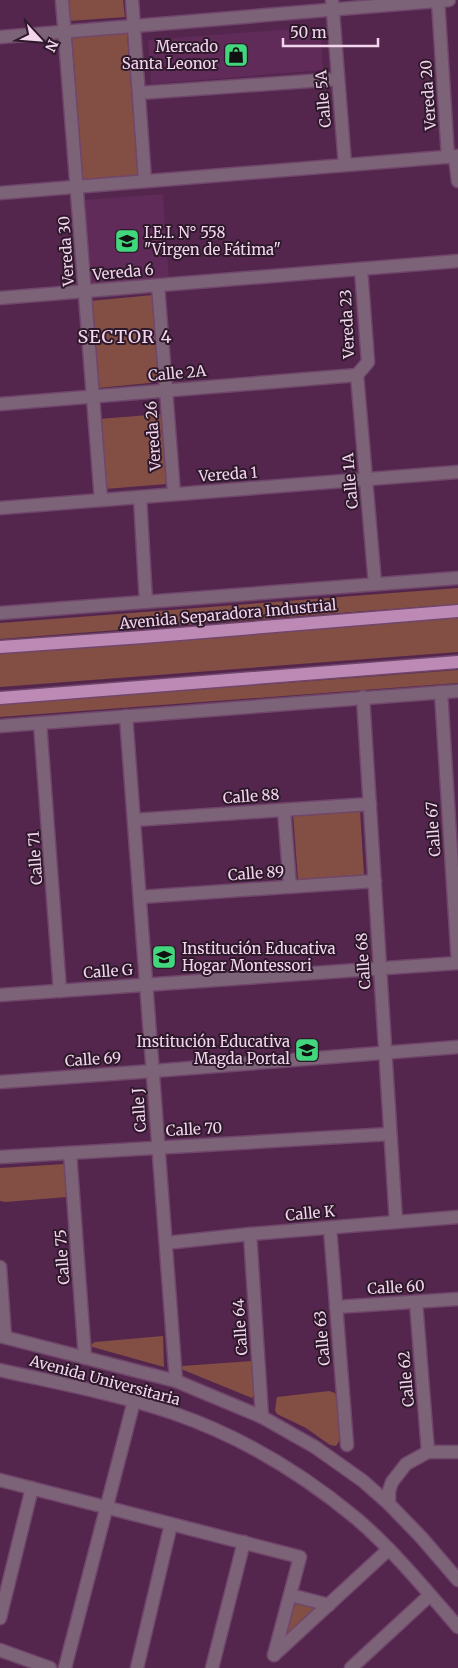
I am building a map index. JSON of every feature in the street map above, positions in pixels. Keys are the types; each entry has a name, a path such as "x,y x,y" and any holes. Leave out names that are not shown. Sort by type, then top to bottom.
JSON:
{"main road":[{"name":"Avenida Separadora Industrial","path":"0,647 458,611"},
{"path":"0,698 458,662"}],"street":[{"name":"Vereda 30","path":"62,0 101,500"},
{"path":"132,0 145,181"},
{"path":"0,37 134,26 332,5 442,0"},
{"name":"Vereda 20","path":"442,0 454,157 458,180"},
{"name":"Calle 5A","path":"332,5 345,165"},
{"path":"139,93 338,79"},
{"path":"0,193 454,157"},
{"name":"Vereda 6","path":"0,298 458,261"},
{"name":"Vereda 23","path":"357,375 368,362 361,269"},
{"name":"Vereda 26","path":"158,286 174,494"},
{"name":"Calle 2A","path":"0,404 357,375"},
{"name":"Calle 1A","path":"357,375 375,584"},
{"name":"Vereda 1","path":"0,508 458,472"},
{"path":"140,497 146,602"},
{"name":"Avenida Separadora Industrial","path":"0,613 458,578"},
{"path":"0,726 458,691"},
{"name":"Calle 67","path":"441,692 458,963"},
{"name":"Calle 68","path":"363,697 396,1222"},
{"name":"Calle J","path":"126,716 176,1382"},
{"name":"Calle 71","path":"40,723 60,990"},
{"name":"Calle 88","path":"134,820 370,804"},
{"path":"284,810 290,886"},
{"name":"Calle 89","path":"140,897 375,881"},
{"name":"Calle G","path":"0,995 458,963"},
{"name":"Calle 69","path":"0,1082 458,1047"},
{"name":"Calle 70","path":"0,1157 390,1134"},
{"name":"Calle 75","path":"70,1153 86,1358"},
{"name":"Calle K","path":"166,1243 250,1234 458,1217"},
{"name":"Calle 63","path":"330,1228 347,1445"},
{"name":"Calle 64","path":"250,1234 262,1417"},
{"path":"0,1267 2,1336"},
{"name":"Calle 60","path":"336,1307 458,1299"},
{"name":"Calle 62","path":"416,1302 428,1452"},
{"name":"Avenida Universitaria","path":"2,1336 176,1382 262,1417 290,1432 338,1463 389,1504 421,1537 458,1580"},
{"name":"Avenida Universitaria","path":"0,1370 134,1401 175,1414 219,1432 284,1467 317,1488 357,1519 389,1549 458,1627"},
{"path":"65,1668 134,1401"},
{"path":"389,1504 389,1491 398,1473 406,1464 428,1452 458,1452"},
{"path":"0,1480 300,1557 274,1655 389,1549"},
{"path":"0,1618 32,1488"},
{"path":"137,1668 171,1524"},
{"path":"212,1668 244,1542"},
{"path":"290,1594 329,1605"},
{"path":"351,1668 430,1595"},
{"path":"0,1650 50,1668"}],"shaded area":[{"path":"68,0 123,0 125,17 69,21"},
{"name":"Mercado Santa Leonor","path":"320,27 323,70 151,84 148,40"},
{"path":"127,33 138,177 83,181 72,37"},
{"name":"I.E.I. N° 558 \"Virgen de Fátima\"","path":"163,194 169,282 90,288 84,200"},
{"path":"153,295 160,382 98,388 90,301"},
{"path":"161,414 167,484 105,489 99,419"},
{"path":"458,588 458,604 0,639 0,623"},
{"path":"458,618 458,652 0,687 0,652"},
{"path":"458,670 458,683 0,717 0,704"},
{"path":"360,810 364,875 298,880 293,814"},
{"path":"65,1164 67,1197 0,1201 0,1168"},
{"path":"163,1336 164,1367 89,1346 95,1342"},
{"path":"252,1361 255,1393 252,1398 181,1369 182,1366"},
{"path":"329,1391 335,1393 337,1399 341,1430 339,1442 336,1446 330,1445 306,1428 277,1414 275,1410 277,1397"},
{"path":"293,1600 317,1606 281,1642"}],"place":[{"name":"Mercado Santa Leonor","path":"236,55"},
{"name":"I.E.I. N° 558 \"Virgen de Fátima\"","path":"127,241"},
{"name":"Institución Educativa Hogar Montessori","path":"164,957"},
{"name":"Institución Educativa Magda Portal","path":"307,1050"}],"district":[{"name":"SECTOR 4","path":"125,336"}]}
